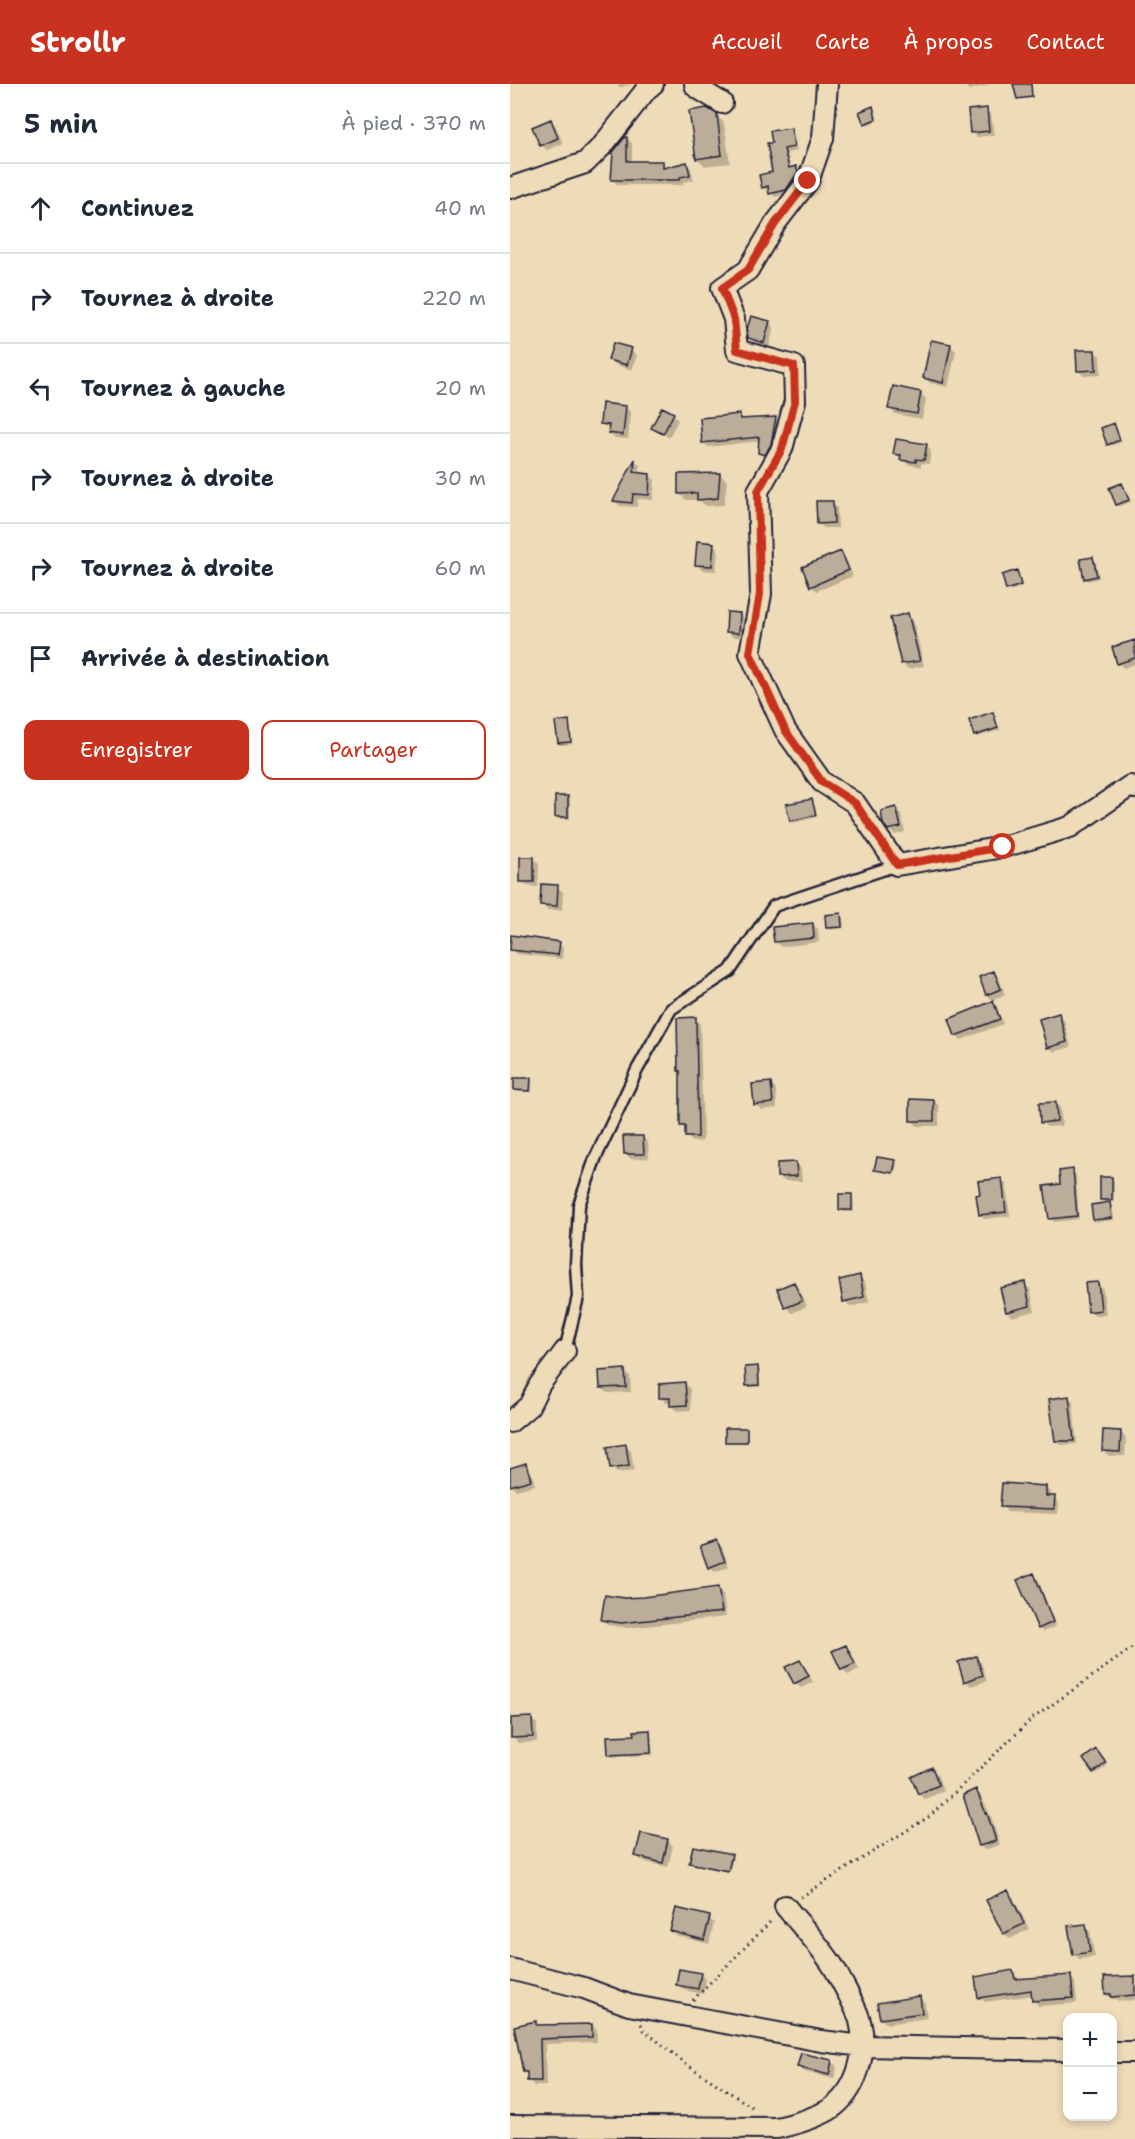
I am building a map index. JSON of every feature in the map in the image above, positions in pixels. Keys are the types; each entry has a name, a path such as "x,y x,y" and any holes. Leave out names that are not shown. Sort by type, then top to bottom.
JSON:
{"street":[{"path":"510,188 585,163 603,145 645,90 653,84"},
{"path":"695,84 696,87 722,104"},
{"path":"827,84 823,138 808,181 775,224 748,270 722,288 734,319 737,350 794,366 795,401 782,449 758,491 760,594 750,653 785,730 822,782 855,803 897,865 1003,847 1070,827 1130,786 1135,788"},
{"path":"510,1422 529,1406 540,1384 565,1351"},
{"path":"510,2126 777,2128 803,2122 830,2109 850,2088 858,2074 862,2046 860,2020 835,1970 785,1906"},
{"path":"510,1969 584,1988 629,2005 820,2041 862,2046 1063,2050"},
{"path":"1117,2052 1135,2052"}],"lane":[{"path":"565,1351 578,1297 576,1265 579,1205 595,1159 637,1070 671,1009 730,971 774,906 897,865"}],"path":[{"path":"678,2014 785,1906 930,1816 1032,1719 1135,1646"},
{"path":"629,2005 644,2030 686,2064 753,2108 777,2128"}],"building":[{"path":"1013,84 1031,84 1032,97 1017,99"},
{"path":"873,106 876,119 864,124 859,112"},
{"path":"707,108 717,114 722,155 696,159 689,111"},
{"path":"987,108 989,131 970,133 968,110"},
{"path":"551,119 558,138 540,146 532,127"},
{"path":"791,128 794,147 784,149 789,168 796,166 798,172 786,190 769,194 768,186 762,188 759,175 772,172 767,143 772,143 770,131"},
{"path":"627,137 627,161 663,161 663,168 687,162 690,175 680,177 680,180 611,180 613,152"},
{"path":"751,316 770,321 764,343 748,338 747,329"},
{"path":"931,340 951,344 943,383 923,378"},
{"path":"613,343 632,348 627,365 608,360"},
{"path":"1076,350 1095,350 1096,370 1077,371"},
{"path":"893,386 921,392 917,414 888,409"},
{"path":"602,403 626,406 623,435 608,433 609,425 600,424"},
{"path":"662,407 674,413 663,434 651,428"},
{"path":"740,414 740,419 776,417 771,444 765,455 758,453 759,437 702,443 700,418"},
{"path":"1114,423 1120,440 1107,445 1101,428"},
{"path":"896,439 927,444 924,460 916,459 916,462 900,460 901,455 893,454"},
{"path":"635,459 634,472 650,474 649,495 633,494 632,503 613,501"},
{"path":"720,473 718,498 697,500 697,493 678,494 678,474"},
{"path":"1122,483 1129,500 1116,505 1109,488"},
{"path":"816,501 833,501 834,523 817,524"},
{"path":"697,541 714,543 712,566 695,565"},
{"path":"841,551 849,570 810,587 802,567"},
{"path":"1093,557 1097,576 1084,579 1080,559"},
{"path":"1017,570 1021,585 1006,590 1002,575"},
{"path":"727,612 740,613 739,633 726,632"},
{"path":"908,613 920,661 901,664 890,618"},
{"path":"1135,640 1135,658 1117,664 1112,647"},
{"path":"993,712 998,728 974,736 969,720"},
{"path":"569,720 571,742 558,743 555,722"},
{"path":"555,796 568,796 568,817 555,817"},
{"path":"812,799 816,815 790,821 786,804"},
{"path":"896,807 901,827 888,830 883,824 881,811"},
{"path":"520,857 534,857 534,882 520,882"},
{"path":"541,884 558,885 557,906 540,905"},
{"path":"841,913 842,927 826,928 825,915"},
{"path":"813,923 814,938 774,942 772,927"},
{"path":"511,935 560,942 558,955 510,950"},
{"path":"994,971 1001,989 986,995 979,977"},
{"path":"993,1001 1000,1019 955,1036 949,1019"},
{"path":"1059,1013 1067,1042 1047,1048 1039,1019"},
{"path":"696,1017 698,1137 685,1137 685,1126 680,1126 677,1018"},
{"path":"514,1078 531,1078 530,1091 514,1090"},
{"path":"771,1082 773,1103 754,1105 752,1084"},
{"path":"910,1099 934,1100 934,1121 910,1121"},
{"path":"1056,1102 1057,1121 1040,1123 1039,1103"},
{"path":"623,1136 643,1136 644,1154 624,1154"},
{"path":"877,1157 896,1160 893,1173 874,1170"},
{"path":"796,1162 797,1176 777,1177 777,1163"},
{"path":"1073,1169 1077,1216 1049,1219 1044,1186 1060,1184 1059,1171"},
{"path":"1100,1177 1112,1177 1112,1200 1100,1200"},
{"path":"1002,1178 1006,1212 979,1215 976,1195 980,1194 978,1181"},
{"path":"839,1194 852,1194 852,1210 839,1210"},
{"path":"1110,1202 1112,1218 1093,1220 1091,1205"},
{"path":"860,1275 864,1297 843,1302 839,1280"},
{"path":"794,1282 802,1301 785,1308 777,1289"},
{"path":"1025,1282 1030,1306 1006,1312 1000,1288"},
{"path":"1098,1282 1101,1310 1088,1312 1085,1283"},
{"path":"758,1366 759,1385 746,1386 745,1367"},
{"path":"625,1369 626,1387 600,1388 599,1371"},
{"path":"685,1382 687,1405 670,1406 670,1398 659,1398 659,1384"},
{"path":"1069,1396 1074,1441 1055,1441 1049,1399"},
{"path":"725,1428 747,1428 747,1442 725,1442"},
{"path":"1103,1430 1121,1431 1120,1452 1102,1451"},
{"path":"626,1444 629,1466 610,1469 607,1447"},
{"path":"526,1463 531,1480 510,1486 510,1468"},
{"path":"1002,1483 1046,1486 1046,1496 1055,1496 1054,1509 1000,1507"},
{"path":"717,1540 725,1561 708,1568 700,1546"},
{"path":"1034,1573 1053,1622 1038,1629 1017,1580"},
{"path":"718,1587 722,1612 621,1623 601,1620 605,1595 624,1598 643,1597"},
{"path":"846,1645 855,1664 841,1670 832,1651"},
{"path":"976,1656 983,1675 964,1682 958,1662"},
{"path":"800,1660 809,1676 794,1684 785,1667"},
{"path":"532,1717 533,1737 511,1738 511,1718"},
{"path":"650,1730 651,1753 608,1755 607,1736 635,1735 634,1731"},
{"path":"1096,1749 1106,1763 1093,1773 1083,1759"},
{"path":"932,1767 939,1785 918,1794 911,1777"},
{"path":"976,1789 996,1841 979,1846 963,1795"},
{"path":"641,1833 668,1839 663,1863 635,1856"},
{"path":"693,1846 732,1854 728,1871 689,1863"},
{"path":"1008,1890 1024,1924 1003,1934 986,1900"},
{"path":"676,1908 710,1916 704,1940 670,1931"},
{"path":"1086,1924 1090,1952 1073,1955 1068,1926"},
{"path":"679,1969 701,1973 698,1989 676,1985"},
{"path":"1013,1970 1015,1979 1071,1975 1073,1998 1032,2001 1031,1990 978,1998 975,1977"},
{"path":"1135,1976 1135,1995 1111,1997 1111,1994 1105,1994 1104,1977"},
{"path":"920,1996 922,2013 880,2019 877,2003"},
{"path":"536,2021 536,2025 592,2024 592,2037 540,2039 541,2081 527,2081 527,2072 523,2072 514,2026"},
{"path":"801,2053 832,2060 829,2075 797,2067"}],"route":[{"path":"808,181 775,224 748,270 722,288 734,319 737,350 794,366 795,401 782,449 758,491 760,594 750,653 785,730 822,782 855,803 897,865 1003,847"}]}
